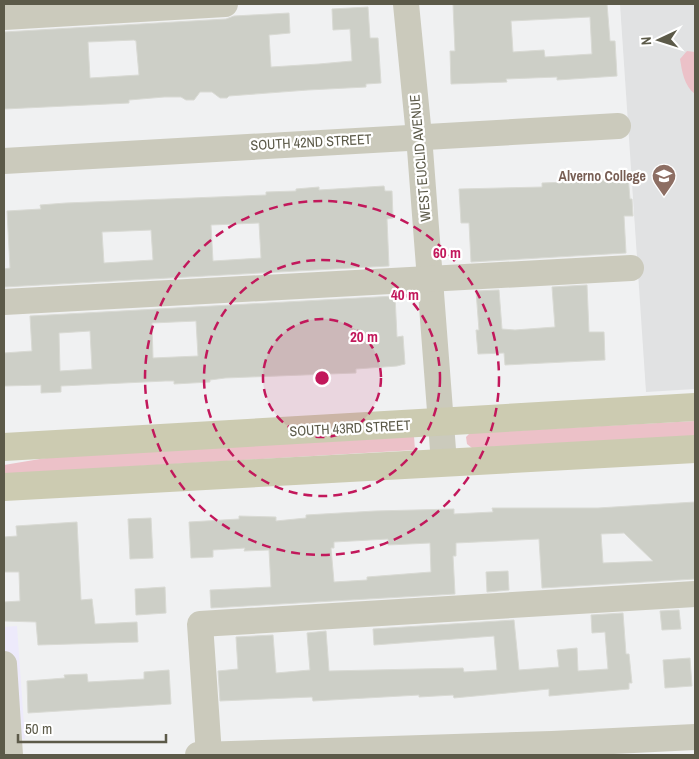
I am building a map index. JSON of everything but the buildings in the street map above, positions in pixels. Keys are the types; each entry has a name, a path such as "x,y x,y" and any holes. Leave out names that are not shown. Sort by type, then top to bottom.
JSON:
{"main road":[{"name":"SOUTH 43RD STREET","path":"4,447 695,407"},
{"path":"4,487 695,449"}],"street":[{"path":"4,17 225,4"},
{"name":"WEST EUCLID AVENUE","path":"406,4 419,136 444,463"},
{"name":"SOUTH 42ND STREET","path":"4,161 618,126"},
{"path":"4,302 430,281 631,268"},
{"path":"210,755 200,624 695,594"},
{"path":"4,664 10,755"},
{"path":"198,755 308,753 695,737"}],"shaded area":[{"name":"Alverno College","path":"620,4 695,4 695,389 646,392"},
{"path":"687,51 695,52 695,94 686,83 680,59"},
{"path":"695,421 695,436 472,448 467,444 466,437 470,433"},
{"path":"414,436 415,450 4,474 4,465 52,457"},
{"path":"17,626 25,739 4,740 4,627"}],"place":[{"name":"Alverno College","path":"664,197"}]}
